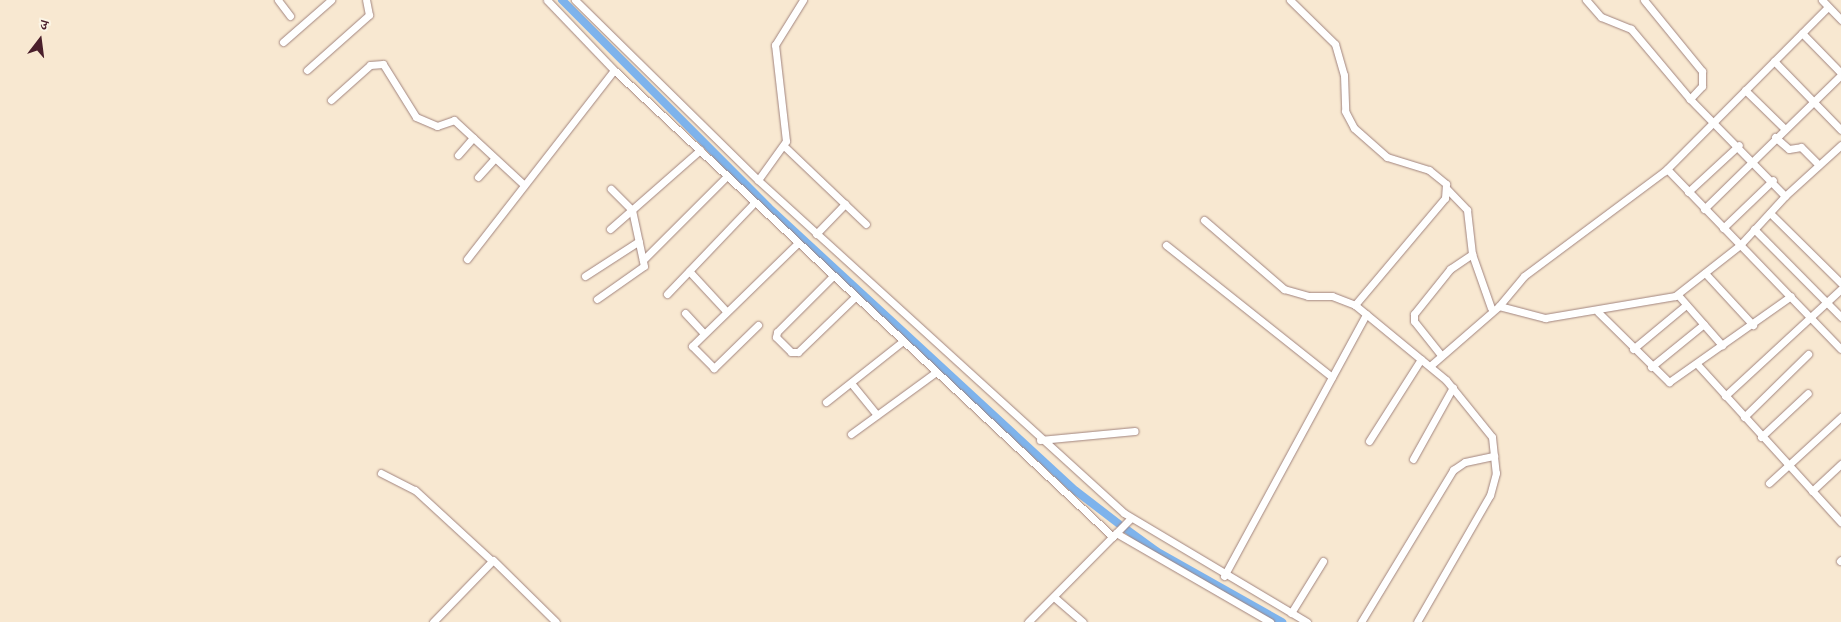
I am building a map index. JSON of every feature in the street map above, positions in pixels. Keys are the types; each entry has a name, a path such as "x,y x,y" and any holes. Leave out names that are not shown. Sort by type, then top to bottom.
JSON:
{"street":[{"path":"278,0 290,16"},
{"path":"284,42 332,0"},
{"path":"307,70 369,15 366,0"},
{"path":"547,0 614,70 854,296 1116,534 1258,619 1270,622"},
{"path":"575,0 758,180 1128,521 1307,622"},
{"path":"803,0 775,45 784,146 866,224"},
{"path":"1290,0 1336,44 1344,76 1344,111 1354,128 1387,157 1439,176 1447,189 1467,210 1472,254 1491,308"},
{"path":"1586,0 1601,18 1631,29 1690,99 1739,145 1773,180 1785,196"},
{"path":"1644,0 1702,71 1702,86 1690,99"},
{"path":"1822,0 1841,20"},
{"path":"1499,306 1524,276 1667,169 1828,7"},
{"path":"1704,209 1752,159 1841,74 1802,33"},
{"path":"1774,61 1841,130"},
{"path":"331,100 370,65 380,63 416,117 437,126 451,119 523,184"},
{"path":"467,259 523,184 567,132 614,70"},
{"path":"1745,90 1784,128"},
{"path":"1775,137 1790,150 1801,147 1820,165"},
{"path":"458,155 474,138"},
{"path":"1688,192 1739,145"},
{"path":"1430,366 1491,308 1499,306 1538,318 1598,312 1678,295 1740,245 1785,196 1841,145"},
{"path":"758,180 784,146"},
{"path":"610,229 700,150"},
{"path":"478,177 496,158"},
{"path":"1667,169 1841,349"},
{"path":"597,299 640,271 644,260 727,176"},
{"path":"1723,228 1773,180"},
{"path":"611,189 632,210 644,260"},
{"path":"1355,305 1445,198 1447,189"},
{"path":"667,294 755,202"},
{"path":"816,234 845,204"},
{"path":"1770,213 1841,283"},
{"path":"1204,220 1284,289 1308,296 1332,296 1355,305 1453,387 1492,437 1496,473 1490,495 1418,622"},
{"path":"1754,230 1841,317"},
{"path":"585,276 639,241"},
{"path":"758,325 714,368 692,346 703,332 798,243"},
{"path":"1166,245 1332,377"},
{"path":"1441,355 1414,321 1414,314 1450,269 1472,254"},
{"path":"689,271 726,311"},
{"path":"1705,273 1754,325"},
{"path":"833,276 777,332 776,337 791,352 798,352 854,296"},
{"path":"1725,396 1841,289"},
{"path":"1678,295 1722,346"},
{"path":"1598,312 1650,367 1669,382 1754,325 1791,296"},
{"path":"1633,349 1686,304"},
{"path":"685,313 703,332"},
{"path":"1224,576 1366,314"},
{"path":"1650,367 1704,324"},
{"path":"826,402 903,341"},
{"path":"1744,417 1808,354"},
{"path":"1369,441 1421,359"},
{"path":"1697,364 1841,522"},
{"path":"851,434 936,372"},
{"path":"851,382 877,415"},
{"path":"1413,459 1453,387"},
{"path":"1762,437 1808,393"},
{"path":"1769,483 1841,417"},
{"path":"1040,440 1135,431"},
{"path":"1361,622 1453,470 1494,456"},
{"path":"1812,491 1841,464"},
{"path":"381,473 415,490 556,622"},
{"path":"1028,622 1128,521"},
{"path":"433,622 491,560"},
{"path":"1291,613 1323,561"},
{"path":"1054,596 1083,622"}],"waterway":[{"path":"562,0 768,207 1076,491 1119,524"},
{"path":"1126,529 1156,551 1282,622"}]}
